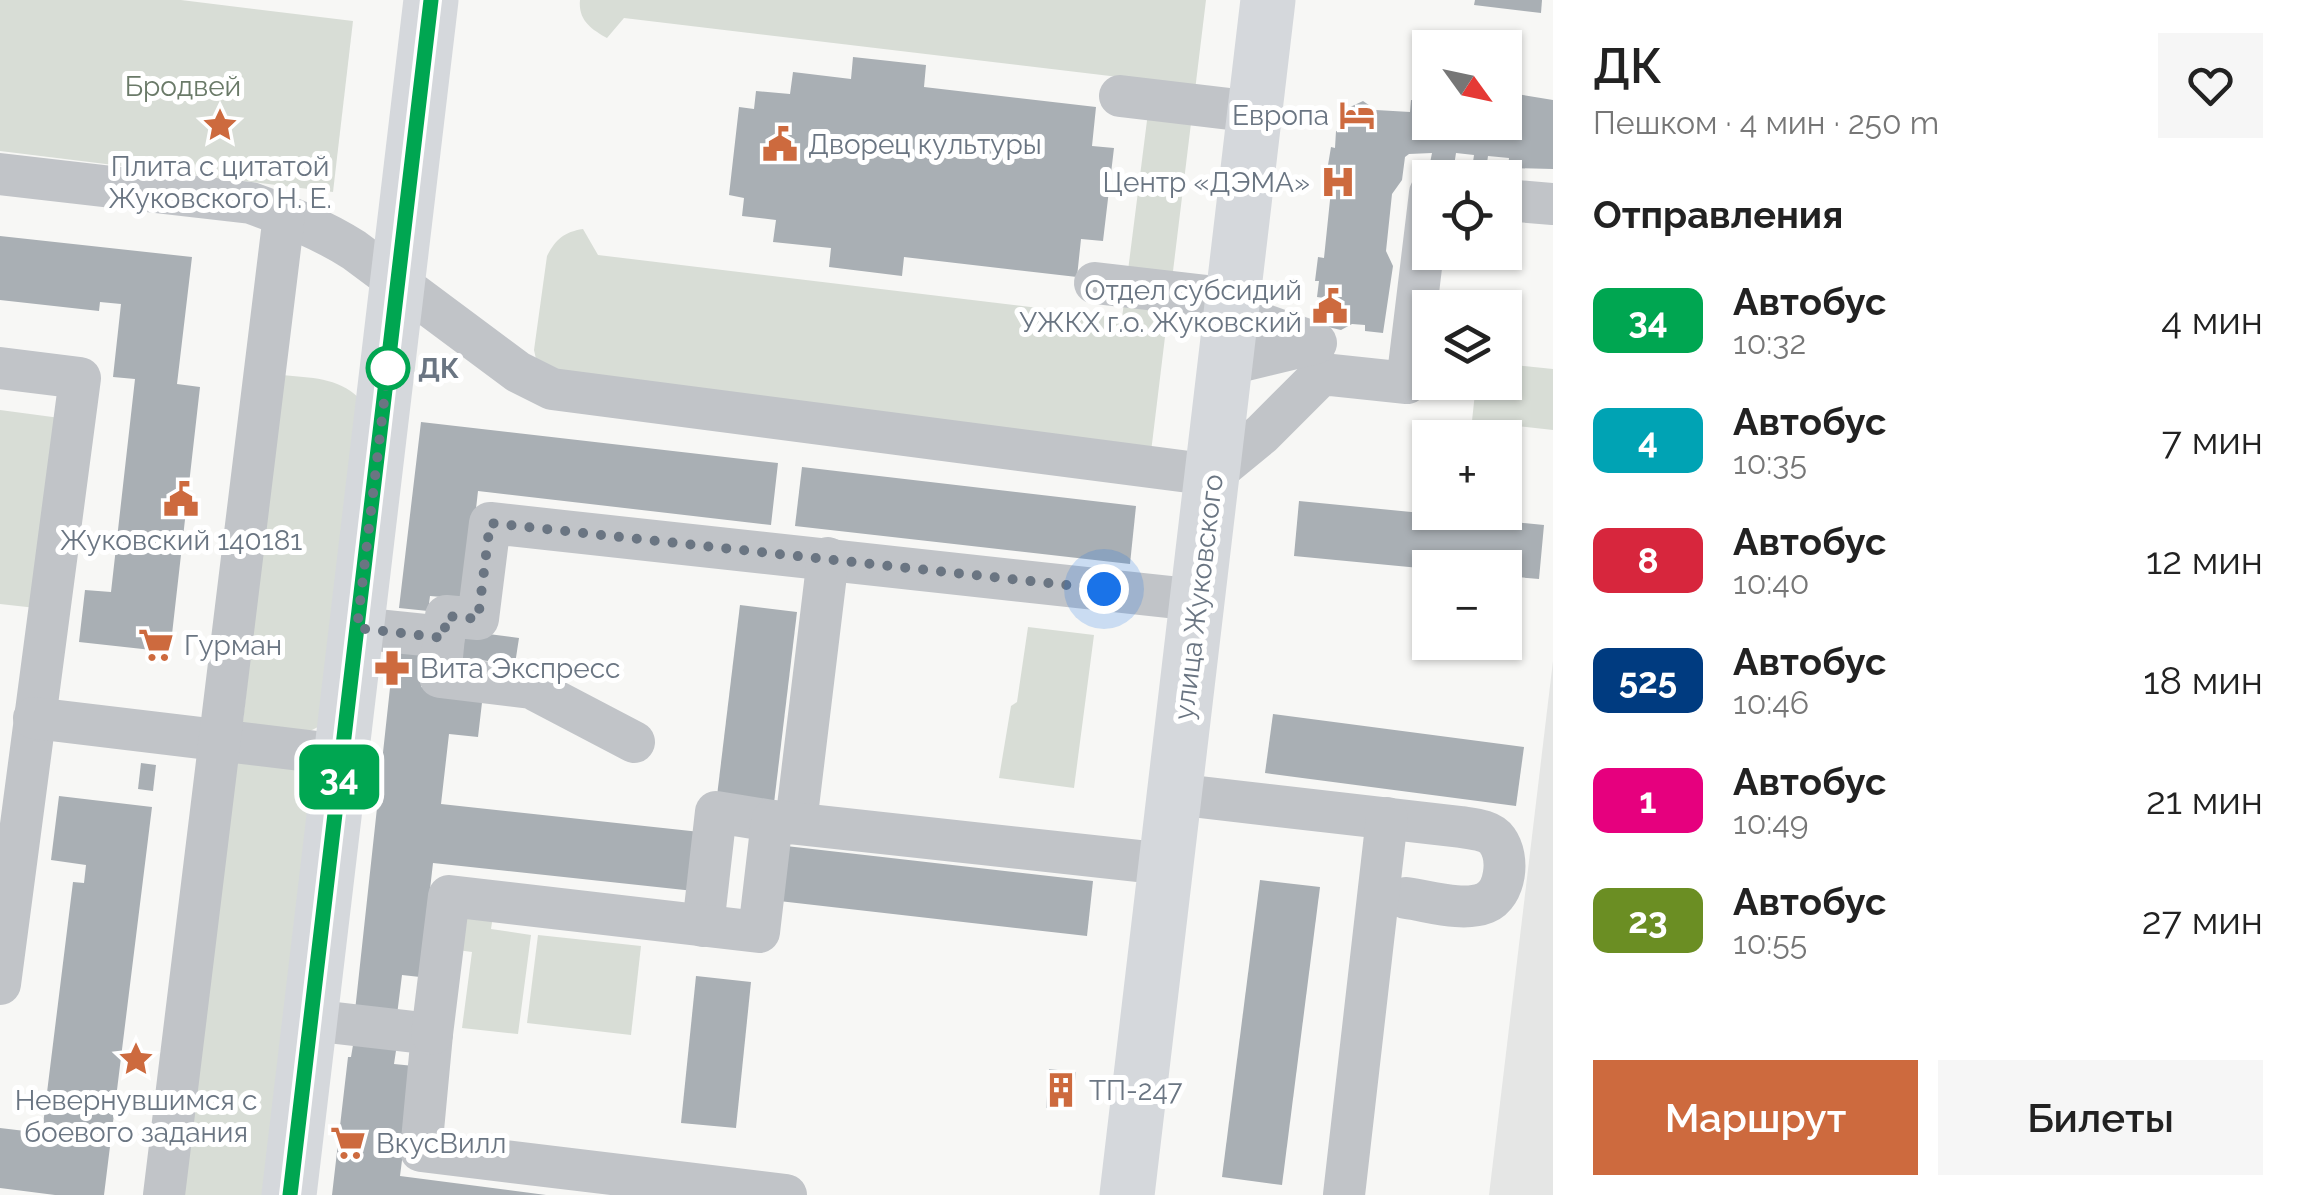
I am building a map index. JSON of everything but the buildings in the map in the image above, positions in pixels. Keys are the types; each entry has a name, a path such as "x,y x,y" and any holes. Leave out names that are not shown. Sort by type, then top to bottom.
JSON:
{"main road":[{"path":"290,1195 432,0"},
{"name":"улица Жуковского","path":"1127,1195 1268,0"}],"street":[{"path":"1120,96 1255,112"},
{"path":"0,174 251,203 284,215 326,232 518,372 552,389 1212,474 1262,434 1322,374 1408,383 1421,270"},
{"path":"1522,201 1553,204"},
{"path":"164,1195 284,215"},
{"path":"1095,284 1230,326"},
{"path":"0,368 80,378 0,984"},
{"path":"634,742 531,688 440,677 446,616 478,619 490,523 1197,600"},
{"path":"786,1195 706,1190 420,1151 448,896 759,932 784,822 828,558"},
{"path":"357,628 444,638"},
{"path":"34,718 342,754"},
{"path":"1174,794 1481,830 1496,838 1505,870 1500,887 1489,902 1474,906 1406,898"},
{"path":"702,926 716,812 1166,864"},
{"path":"1344,1195 1387,818"},
{"path":"310,1020 432,1034"}],"shaded area":[{"path":"1553,661 1553,1195 1489,1195"}],"green space":[{"name":"Бродвей","path":"0,0 181,0 353,21 333,192 0,151"},
{"path":"580,0 1206,0 1151,452 564,382 536,359 534,350 547,256 561,237 583,229 598,255 1122,318 1152,81 624,18 607,38 587,23"},
{"path":"1522,366 1553,369 1553,430 1522,427 1522,420 1472,420 1474,400 1522,400"},
{"path":"282,375 333,382 359,398 320,726 304,734 242,729"},
{"path":"0,410 60,418 36,608 0,604"},
{"path":"1028,627 1094,635 1074,788 999,778 1011,706 1017,702"},
{"path":"238,755 308,771 316,783 262,1195 182,1195"},
{"path":"494,909 491,929 531,935 518,1034 462,1028 472,952 450,949 454,915"},
{"path":"538,935 641,946 631,1035 527,1023"}],"bus line":[{"name":"34","path":"290,1195 431,0"}],"place":[{"name":"Европа","path":"1357,115"},
{"name":"Плита с цитатой Жуковского Н. Е.","path":"220,125"},
{"name":"Дворец культуры","path":"780,144"},
{"name":"Центр «ДЭМА»","path":"1338,182"},
{"name":"Отдел субсидий УЖКХ г.о. Жуковский","path":"1330,306"},
{"name":"ДК","path":"388,368"},
{"name":"Жуковский 140181","path":"181,499"},
{"name":"Гурман","path":"156,645"},
{"name":"Вита Экспресс","path":"392,668"},
{"name":"Невернувшимся с боевого задания","path":"136,1059"},
{"name":"ТП-247","path":"1061,1090"},
{"name":"ВкусВилл","path":"348,1143"}],"route":[{"path":"388,368 357,628 444,638 446,616 478,619 490,523 1104,589"}]}
